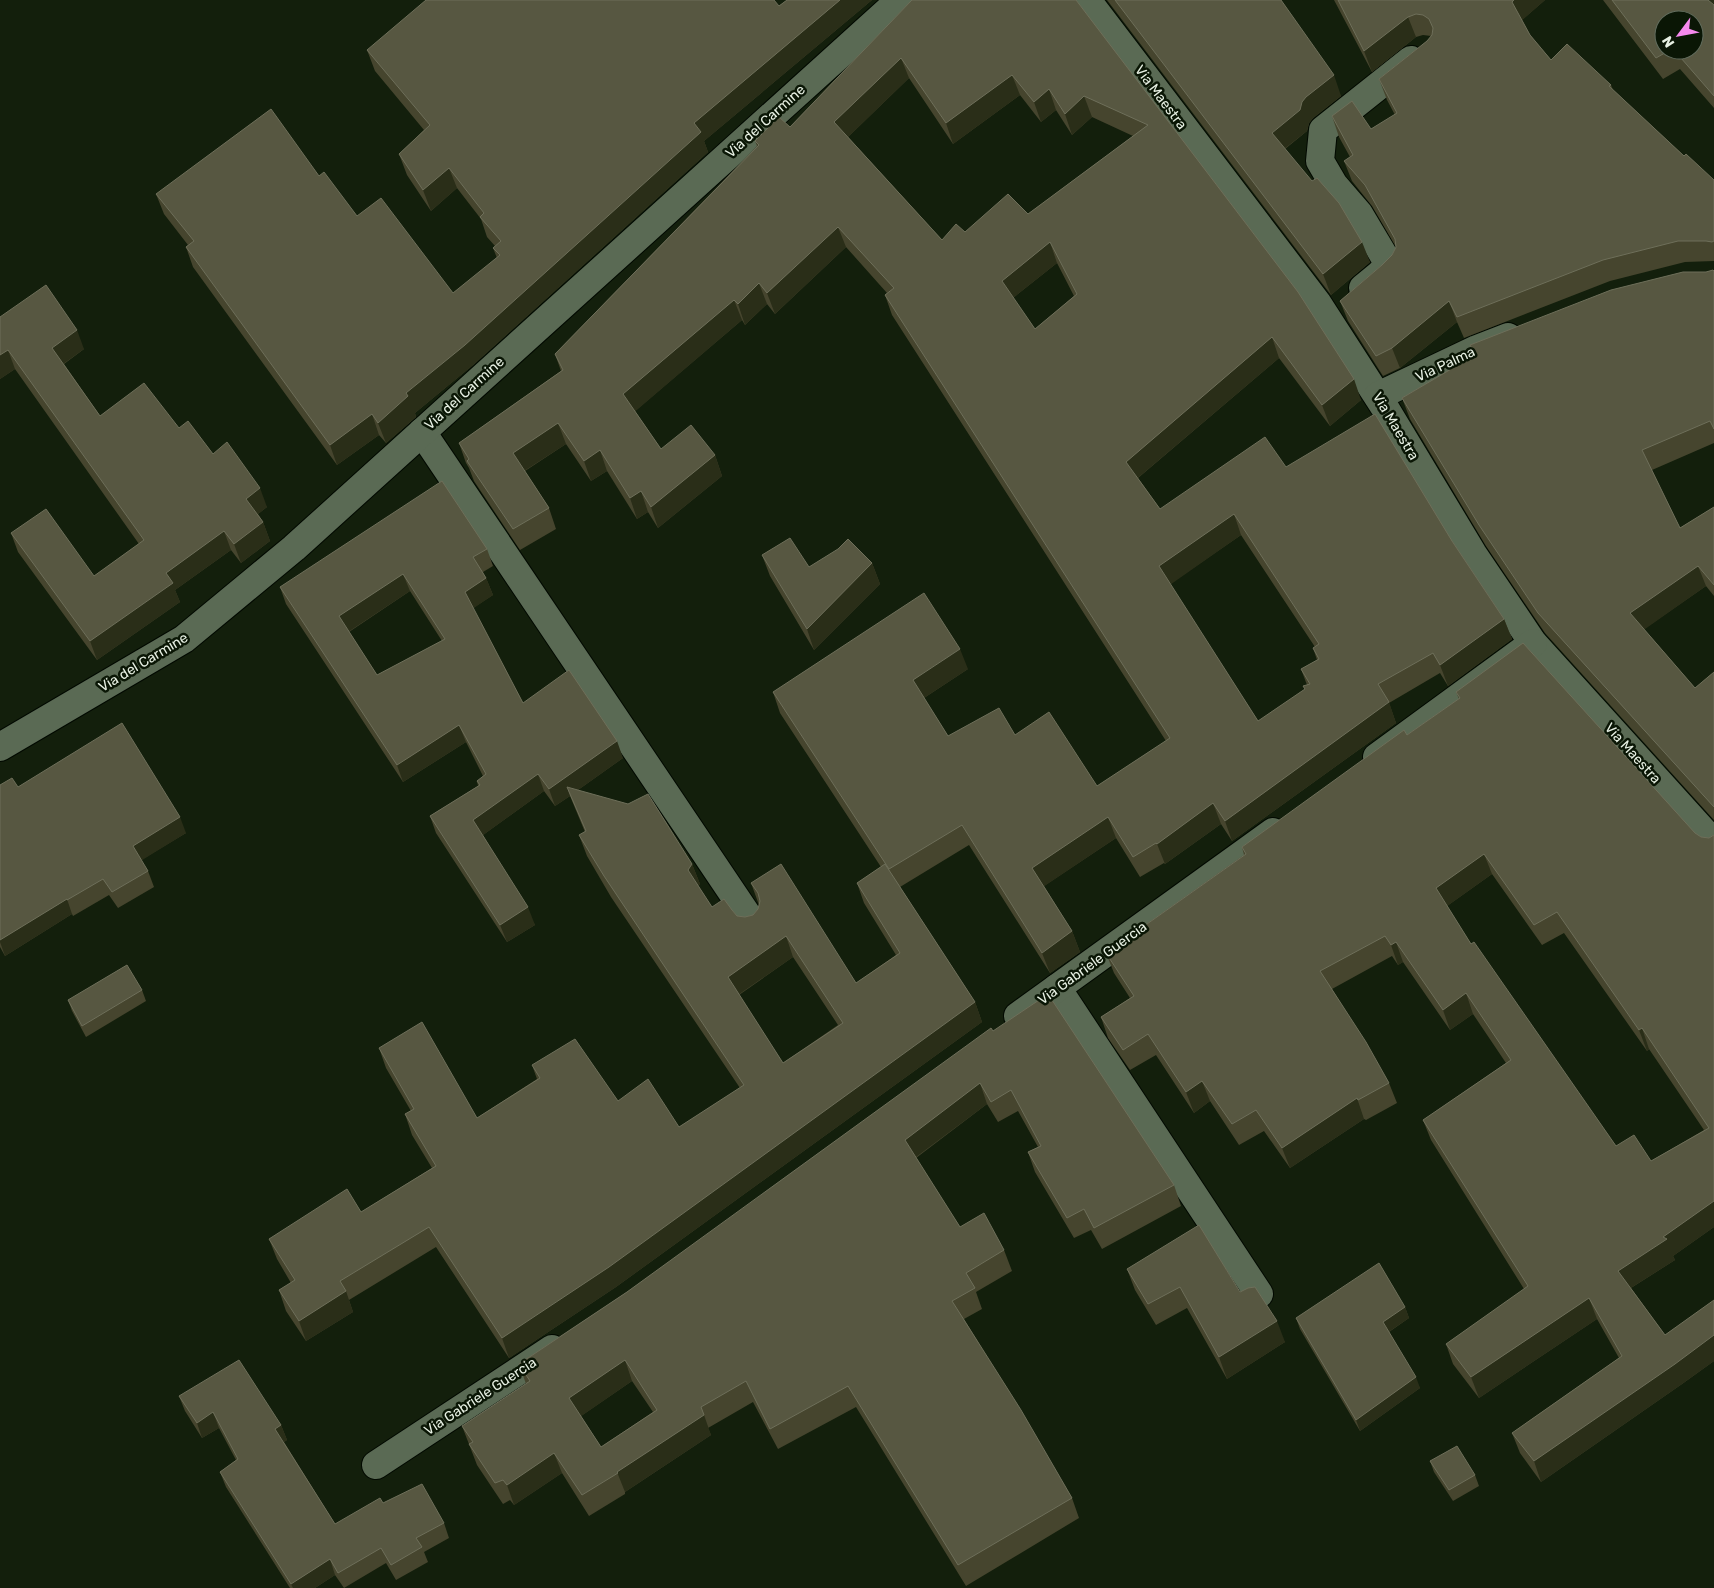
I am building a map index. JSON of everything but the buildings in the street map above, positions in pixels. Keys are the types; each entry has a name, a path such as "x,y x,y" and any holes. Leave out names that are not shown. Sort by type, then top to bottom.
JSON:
{"street":[{"name":"Via del Carmine","path":"0,747 184,640 294,548 900,0"},
{"name":"Via Maestra","path":"1087,0 1327,318 1378,396 1473,554 1533,643 1714,843"},
{"path":"1327,318 1388,266 1359,214 1334,185 1320,161 1323,130 1425,50"},
{"name":"Via Palma","path":"1378,396 1477,349 1528,330"},
{"path":"422,432 752,922"},
{"path":"1356,772 1533,643"},
{"name":"Via Gabriele Guercia","path":"1001,1029 1291,818"},
{"path":"1057,988 1259,1294"},
{"name":"Via Gabriele Guercia","path":"376,1465 575,1333"}]}
